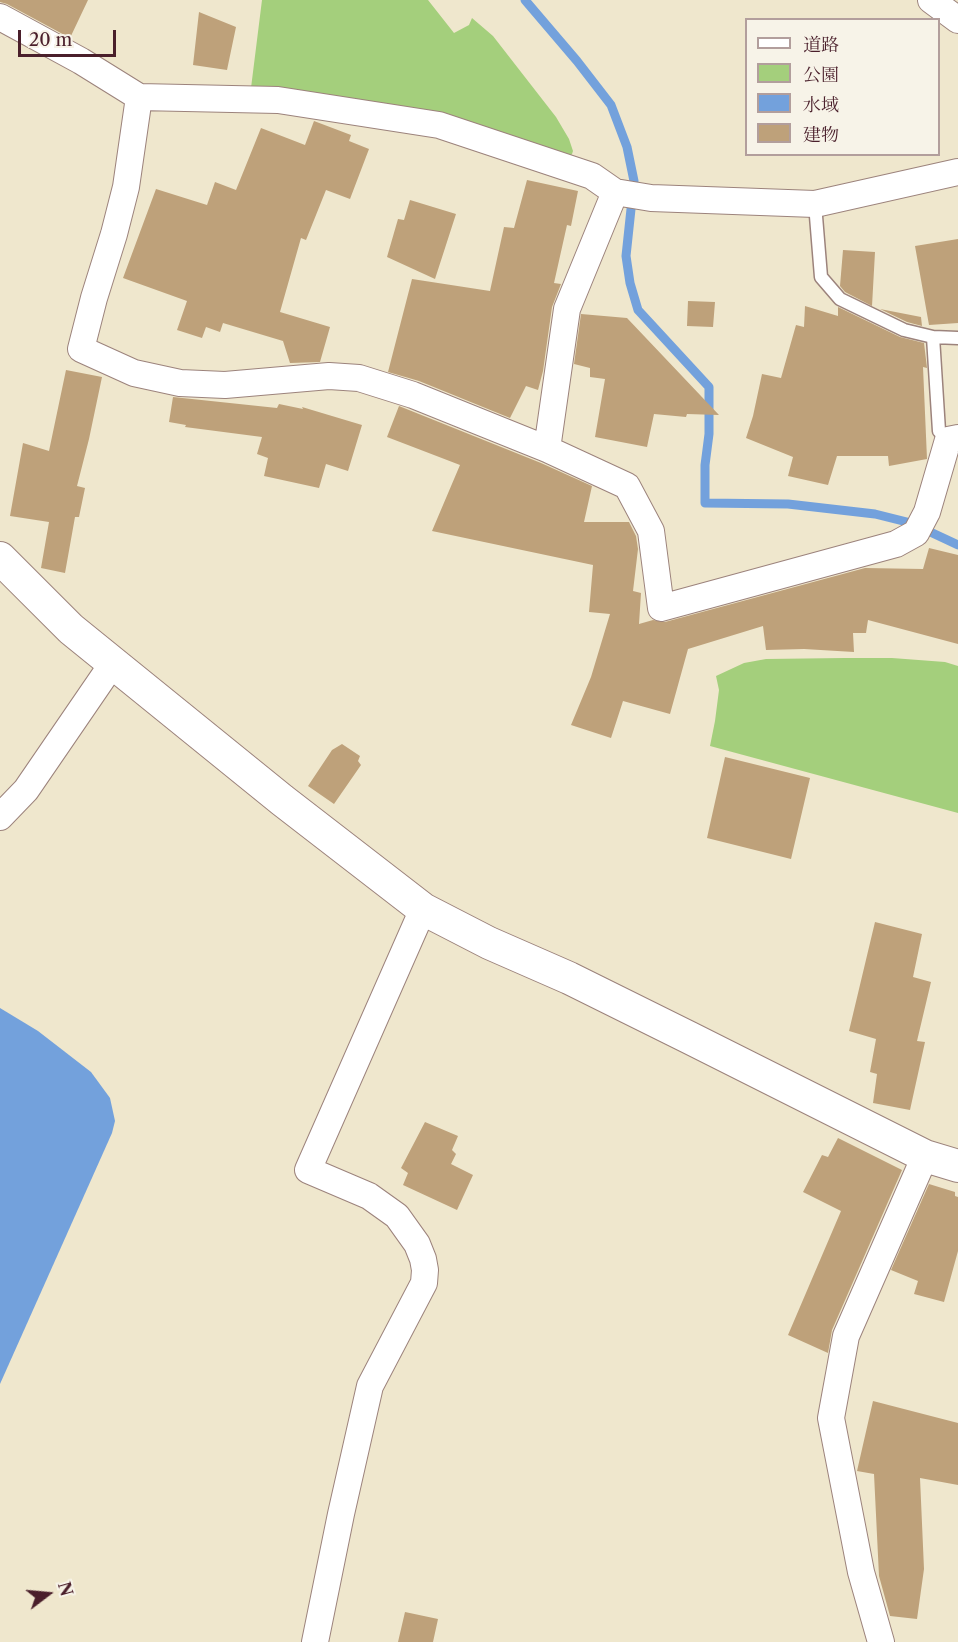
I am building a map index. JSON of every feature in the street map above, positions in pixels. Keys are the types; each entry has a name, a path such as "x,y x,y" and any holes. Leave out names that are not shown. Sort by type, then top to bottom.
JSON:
{"street":[{"path":"931,0 958,20"},
{"path":"0,16 81,61 139,97 278,100 438,124 592,176 615,192 651,198 815,204 958,172"},
{"path":"139,97 126,187 81,349 134,373 180,383 225,386 329,376 359,378 413,395 547,449 627,486 651,531 661,608 896,544 916,533 927,512 953,439"},
{"path":"547,449 567,309 615,192"},
{"path":"0,558 70,629 282,800 423,909 489,943 569,978 926,1156 958,1166"},
{"path":"0,817 26,790 113,663"},
{"path":"315,1642 340,1514 370,1386 424,1283 425,1270 417,1244 397,1216 369,1196 308,1170 423,909"},
{"path":"881,1642 861,1572 831,1418 846,1336 926,1156"}],"lane":[{"path":"815,204 821,278 840,299 903,330 933,337 958,338"},
{"path":"933,337 939,431 953,439"}],"green space":[{"path":"262,0 428,0 454,33 469,25 472,18 493,36 556,117 569,139 572,154 569,157 250,96"},
{"path":"892,658 945,662 958,666 958,813 710,746 719,690 716,676 744,663 766,659"}],"water":[{"path":"0,1008 38,1031 91,1072 110,1098 115,1121 112,1133 0,1384"}],"building":[{"path":"0,0 88,0 70,38"},
{"path":"199,12 236,27 227,70 193,65"},
{"path":"314,121 351,135 349,141 369,149 350,199 326,190 306,240 301,238 280,312 330,327 320,362 290,363 283,341 223,323 220,332 206,327 202,338 177,330 187,301 123,278 156,189 207,205 215,182 236,190 261,128 305,145"},
{"path":"527,180 578,191 571,226 567,225 554,283 561,284 552,307 538,390 526,386 510,418 419,381 388,372 412,279 490,291 504,227 514,228"},
{"path":"410,200 456,214 435,279 387,257 398,219 404,220"},
{"path":"958,239 958,323 929,325 915,246"},
{"path":"843,250 875,252 872,306 845,292 840,286"},
{"path":"688,301 715,302 713,327 687,326"},
{"path":"805,306 838,316 838,307 900,337 924,343 927,368 923,367 927,459 889,466 888,456 837,456 828,485 788,476 793,457 746,438 762,374 781,378 796,325 804,327"},
{"path":"880,309 921,317 922,326 907,322"},
{"path":"581,314 627,318 719,415 687,414 686,417 654,414 647,447 595,437 605,379 590,377 590,368 574,364"},
{"path":"66,370 102,377 77,486 85,488 79,517 75,517 65,573 41,568 49,522 10,516 23,443 49,451"},
{"path":"173,397 277,408 279,404 303,409 302,407 362,425 348,471 326,464 319,488 264,476 268,458 257,454 262,437 185,427 186,425 169,422"},
{"path":"399,406 592,486 584,522 629,522 636,536 638,549 633,591 641,593 639,624 653,620 665,622 865,568 923,569 929,548 958,555 958,644 868,620 866,633 853,633 854,652 804,649 766,650 763,626 688,649 670,714 623,701 611,738 571,725 591,677 610,614 589,612 593,565 432,531 460,465 387,437"},
{"path":"342,744 360,756 358,761 361,765 334,804 308,786 332,750"},
{"path":"725,757 810,778 791,859 707,838"},
{"path":"875,922 922,934 913,977 931,982 917,1041 925,1042 910,1110 873,1103 877,1074 870,1072 876,1039 849,1031"},
{"path":"425,1122 458,1136 452,1150 456,1154 451,1164 473,1175 457,1210 403,1185 408,1173 401,1168"},
{"path":"838,1138 902,1170 832,1330 828,1353 788,1335 841,1211 803,1192 822,1155 828,1157"},
{"path":"929,1184 955,1192 955,1196 958,1197 958,1251 944,1302 914,1294 918,1281 891,1270"},
{"path":"873,1401 958,1423 958,1485 920,1478 924,1569 917,1619 890,1616 879,1576 874,1474 857,1471"},
{"path":"405,1612 438,1619 433,1642 398,1642"}],"waterway":[{"path":"525,0 611,105 627,147 634,181 626,256 630,283 638,310 709,387 705,503 788,504 875,514 911,523 958,545"}]}
